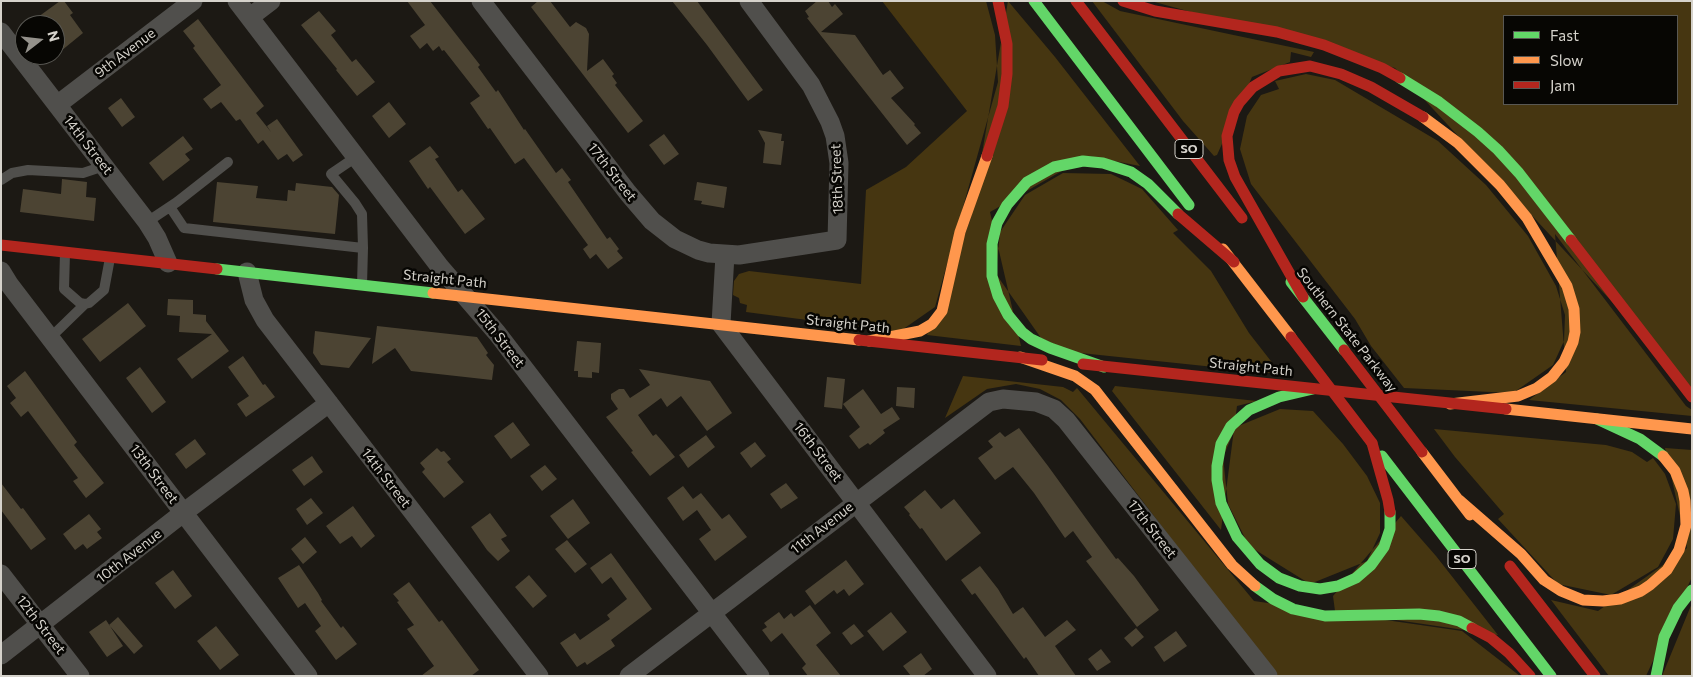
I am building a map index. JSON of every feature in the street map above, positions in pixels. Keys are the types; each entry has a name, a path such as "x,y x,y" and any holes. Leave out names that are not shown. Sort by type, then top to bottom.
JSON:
{"main road":[{"path":"869,341 920,331 932,324 942,311 958,240 1003,106 1007,74 1007,44 998,1"},
{"name":"SO","path":"1034,1 1551,676"},
{"name":"Southern State Parkway","path":"1076,1 1595,676"},
{"path":"1123,1 1155,11 1277,32 1324,45 1382,68 1439,102 1478,132 1519,173 1692,397"},
{"path":"1302,297 1236,177 1229,160 1227,136 1239,102 1253,87 1279,71 1310,66 1342,74 1379,91 1423,117 1458,143 1500,185 1527,218 1567,286 1574,309 1575,332 1564,362 1552,377 1537,388 1518,396 1450,404"},
{"path":"1104,367 1050,348 1031,339 1022,332 1002,307 990,264 992,244 997,223 1007,204 1027,182 1054,167 1083,161 1103,163 1122,168 1132,172 1148,184 1170,207 1234,262"},
{"name":"Straight Path","path":"1,245 1020,358 1692,429"},
{"path":"1020,358 1075,376 1095,390 1232,565 1248,581 1273,599 1293,609 1325,616 1418,614 1454,619 1471,626 1491,638 1509,653 1530,676"},
{"path":"1313,389 1279,397 1249,410 1231,426 1221,444 1217,466 1217,480 1221,503 1237,537 1260,564 1289,583 1320,589 1338,586 1356,578 1371,565 1388,538 1391,519 1388,500 1372,443"},
{"path":"1459,500 1521,554 1544,580 1561,591 1583,600 1602,601 1620,599 1650,586 1667,570 1679,550 1686,525 1683,490 1675,471 1662,455 1648,443 1597,419"},
{"path":"1656,676 1658,656 1664,636 1678,608 1692,590"}],"street":[{"name":"9th Avenue","path":"58,106 193,1"},
{"name":"15th Street","path":"237,1 440,267 467,297 540,389 760,676"},
{"path":"250,17 271,1"},
{"name":"17th Street","path":"481,1 628,193 652,221 687,245 709,253 725,255"},
{"name":"18th Street","path":"725,255 755,253 837,240 839,163 835,136 830,122 811,85 749,1"},
{"name":"14th Street","path":"1,32 147,222 157,238 168,263"},
{"path":"721,324 725,255"},
{"name":"13th Street","path":"1,271 308,676"},
{"name":"14th Street","path":"247,272 252,293 261,314 539,676"},
{"name":"16th Street","path":"721,324 987,676"},
{"name":"11th Avenue","path":"629,676 989,402 1003,399 1023,400"},
{"name":"17th Street","path":"1023,400 1036,402 1054,409 1066,420 1268,676"},
{"name":"10th Avenue","path":"1,655 329,403"},
{"name":"12th Street","path":"1,574 80,676"}],"lane":[{"path":"356,156 331,174 362,214 362,285"},
{"path":"147,222 170,207 228,162"},
{"path":"1,180 12,173 28,170 83,173 104,166"},
{"path":"170,207 184,228 363,248"},
{"path":"65,252 64,288 80,303 85,304"},
{"path":"50,338 85,304 90,303 104,290 110,257"}],"shaded area":[{"path":"882,1 986,1 995,35 998,82 935,307 899,332 746,312 747,305 740,303 739,298 733,295 734,281 739,274 749,271 861,284 866,190 906,167 967,111"},
{"path":"1008,1 1055,57 1140,166 1088,156 990,212 1021,346 927,335 971,218"},
{"path":"1092,1 1102,1 1120,11 1314,52 1311,57 1291,52 1290,62 1252,77 1217,155 1214,156 1183,121"},
{"path":"1151,1 1692,1 1692,388 1395,68"},
{"path":"1306,74 1335,80 1438,141 1486,185 1528,236 1556,286 1565,315 1564,341 1553,365 1513,393 1404,388 1371,346 1355,319 1251,184 1240,149 1247,116 1261,95 1279,89 1275,81"},
{"path":"1063,173 1111,174 1142,189 1178,230 1173,233 1211,271 1249,333 1281,374 1071,352 1041,338 996,274 1000,232 1025,195"},
{"path":"1555,234 1686,406 1692,410 1692,416 1529,400 1566,372"},
{"path":"963,376 1063,387 1073,392 1077,388 1254,601 1462,631 1520,676 1276,676 1080,419 1061,400 1040,389 1016,384 987,389 945,418"},
{"path":"1115,386 1257,401 1237,406 1221,530 1112,391"},
{"path":"1280,409 1313,411 1343,444 1367,476 1380,503 1380,533 1367,561 1310,584 1249,546 1228,504 1223,457 1236,427"},
{"path":"1434,429 1606,445 1632,452 1647,462 1653,458 1665,474 1676,504 1673,539 1658,567 1611,595 1558,584 1498,519 1504,514 1455,457"},
{"path":"1665,448 1692,450 1692,577 1646,676 1609,676 1551,600 1598,611 1687,548"},
{"path":"1401,516 1436,556 1498,635 1335,611 1333,596"},
{"path":"1692,603 1692,676 1662,676"}],"building":[{"path":"60,1 64,1 73,13 70,15 83,33 65,48 65,15 41,15"},
{"path":"407,1 430,1 480,65 478,67 496,92 498,90 524,130 556,173 562,168 571,180 568,182 607,239 610,237 619,249 617,251 623,258 608,269 596,254 590,259 583,249 588,245 524,158 515,164 490,128 488,129 470,103 480,96 444,50 442,51 439,46 433,51 427,43 420,49 410,36 425,25"},
{"path":"538,1 550,1 570,27 576,22 586,28 589,34 587,71 603,59 614,74 612,76 617,83 615,85 643,121 628,133 531,7"},
{"path":"672,1 697,1 763,90 748,101"},
{"path":"817,1 828,1 832,7 835,4 843,14 821,32 855,35 883,75 890,70 904,88 891,98 921,133 907,145 807,18 809,17 805,11"},
{"path":"319,11 336,31 331,35 352,62 356,59 375,82 357,96 301,25"},
{"path":"198,19 264,106 256,113 271,132 267,126 277,119 303,155 293,162 287,154 278,160 263,140 258,144 240,119 236,121 221,102 211,109 203,99 221,85 193,48 195,46 183,31"},
{"path":"121,98 135,117 122,127 108,108"},
{"path":"389,102 406,124 389,138 372,116"},
{"path":"758,130 782,134 781,141 784,141 781,165 763,163 765,143"},
{"path":"664,134 679,154 664,165 649,145"},
{"path":"183,136 193,149 185,154 190,160 163,181 149,163"},
{"path":"430,146 439,157 435,159 458,192 462,189 485,219 465,234 430,187 428,189 409,161"},
{"path":"62,179 87,182 86,197 96,198 94,221 20,212 23,189 61,194"},
{"path":"217,182 258,186 256,198 287,201 288,190 295,191 296,183 332,187 339,195 335,234 213,222"},
{"path":"697,182 727,187 724,208 701,204 702,201 694,200"},
{"path":"168,299 193,300 193,314 206,315 206,321 229,351 192,379 177,359 212,334 179,332 180,316 167,315"},
{"path":"128,303 146,326 100,362 82,339"},
{"path":"377,326 477,337 488,353 486,355 494,365 492,380 411,371 395,348 372,364"},
{"path":"315,331 371,338 349,368 321,365 313,353"},
{"path":"577,341 601,343 599,373 592,372 592,378 578,377 578,371 574,371"},
{"path":"243,356 263,385 265,384 275,397 246,417 237,404 249,396 228,367"},
{"path":"140,367 166,402 152,413 126,378"},
{"path":"639,369 710,381 732,413 707,431 681,396 667,407 661,398 638,415 653,436 656,434 675,457 650,476 606,417 618,409 611,399 611,394 619,389 624,389 630,398 650,385"},
{"path":"25,371 77,442 74,445 104,483 86,498 73,481 78,478 28,411 21,417 10,403 16,398 7,386"},
{"path":"827,377 845,379 842,409 824,407"},
{"path":"897,387 915,388 914,408 896,406"},
{"path":"863,389 881,414 892,407 900,419 883,430 885,433 870,445 868,443 859,449 849,436 860,427 843,404"},
{"path":"513,422 530,445 511,459 494,436"},
{"path":"1019,428 1116,559 1118,558 1134,576 1159,610 1137,627 1086,561 1092,557 1073,531 1065,538 1034,493 1013,467 995,480 978,458 993,447 988,441 1000,432 1005,437"},
{"path":"706,435 715,447 688,468 679,455"},
{"path":"195,439 206,454 186,469 175,454"},
{"path":"755,442 766,456 751,468 740,453"},
{"path":"437,448 441,452 444,451 451,459 447,462 464,482 444,498 422,472 425,469 420,463"},
{"path":"312,456 323,472 304,486 292,470"},
{"path":"545,465 557,479 542,491 530,476"},
{"path":"1,483 46,539 31,550 1,510"},
{"path":"786,483 798,498 781,509 770,494"},
{"path":"683,486 693,499 701,493 722,519 729,514 747,537 715,561 699,539 711,530 697,510 683,521 667,498"},
{"path":"925,490 941,509 954,499 981,533 946,561 904,507"},
{"path":"311,498 323,513 307,525 296,509"},
{"path":"573,499 590,523 568,539 550,516"},
{"path":"353,506 375,536 361,548 352,536 340,544 326,526"},
{"path":"490,513 507,536 501,539 510,551 498,561 487,550 471,527"},
{"path":"89,514 101,529 97,532 102,538 87,549 83,544 75,550 63,534"},
{"path":"305,537 317,552 303,564 291,549"},
{"path":"567,540 587,564 575,573 555,549"},
{"path":"611,553 652,609 611,640 615,646 587,665 585,662 577,667 560,643 575,633 580,640 610,619 607,615 627,599 611,577 602,584 590,568"},
{"path":"846,560 864,584 849,596 844,589 837,594 834,590 815,605 805,591"},
{"path":"299,565 318,593 321,601 341,628 343,626 357,644 336,660 315,631 321,626 305,603 298,608 278,578"},
{"path":"980,566 998,589 1013,614 1023,607 1045,637 1067,620 1076,630 1055,646 1076,676 1039,676 1026,657 1024,659 975,593 972,595 961,580"},
{"path":"173,570 192,596 175,609 155,583"},
{"path":"529,575 547,596 533,608 515,587"},
{"path":"409,582 439,622 442,620 479,670 471,676 421,676 434,666 407,629 414,625 393,594"},
{"path":"810,605 831,633 816,645 841,676 808,676 802,668 806,664 782,633 771,642 762,630 767,627 764,623 779,612 784,619 791,613 794,617"},
{"path":"891,612 907,632 883,651 867,631"},
{"path":"118,617 143,646 134,654 109,625"},
{"path":"106,620 123,646 107,657 89,632"},
{"path":"854,624 864,636 851,645 842,633"},
{"path":"216,626 239,655 220,670 197,641"},
{"path":"1136,628 1144,637 1132,647 1124,638"},
{"path":"1176,631 1187,646 1164,662 1154,647"},
{"path":"1101,649 1111,662 1097,671 1088,659"},
{"path":"921,653 932,669 923,676 911,676 903,666"}],"traffic: fast":[{"path":"1034,1 1189,205"},
{"path":"1400,78 1439,102 1498,150 1519,173 1571,240"},
{"path":"1104,367 1050,348 1031,339 1022,332 1008,315 998,296 992,276 992,244 997,223 1007,205 1027,182 1054,167 1083,161 1103,163 1131,172 1148,184 1178,214"},
{"path":"217,269 433,293"},
{"path":"1291,282 1344,350"},
{"path":"1313,389 1279,397 1249,410 1231,426 1221,444 1217,466 1217,480 1221,503 1237,537 1260,564 1279,578 1300,586 1320,589 1338,586 1356,578 1371,565 1384,547 1390,529 1390,512"},
{"path":"1597,419 1640,439 1663,456"},
{"path":"1382,456 1551,676"},
{"path":"1255,586 1273,599 1293,609 1325,616 1419,614 1459,621 1472,628"},
{"path":"1656,676 1664,637 1678,608 1692,590"}],"traffic: slow":[{"path":"1423,117 1458,143 1500,185 1527,218 1567,286 1574,309 1575,332 1573,342 1564,362 1552,377 1537,388 1518,396 1450,404"},
{"path":"869,341 920,331 932,324 942,311 960,232 987,156"},
{"path":"1223,249 1291,337"},
{"path":"433,293 859,340"},
{"path":"1020,357 1075,376 1095,390 1232,565 1255,586"},
{"path":"1506,409 1692,429"},
{"path":"1422,452 1470,515"},
{"path":"1459,500 1521,554 1544,580 1561,591 1583,600 1603,601 1620,599 1641,591 1650,585 1667,570 1679,550 1686,525 1685,501 1675,471 1663,456"}],"traffic: jam":[{"path":"987,156 1003,106 1007,74 1007,44 998,1"},
{"path":"1076,1 1242,218"},
{"path":"1123,1 1155,11 1277,32 1324,45 1382,68 1400,78"},
{"path":"1303,297 1235,177 1229,160 1227,136 1234,112 1239,103 1253,87 1279,71 1310,66 1341,74 1371,87 1423,117"},
{"path":"1178,214 1234,262"},
{"path":"1571,240 1692,397"},
{"path":"1,245 217,269"},
{"path":"1291,337 1372,443"},
{"path":"859,340 1042,360"},
{"path":"1344,350 1422,452"},
{"path":"1083,364 1506,409"},
{"path":"1372,443 1390,512"},
{"path":"1510,566 1595,676"},
{"path":"1472,628 1491,638 1509,653 1530,676"}]}
